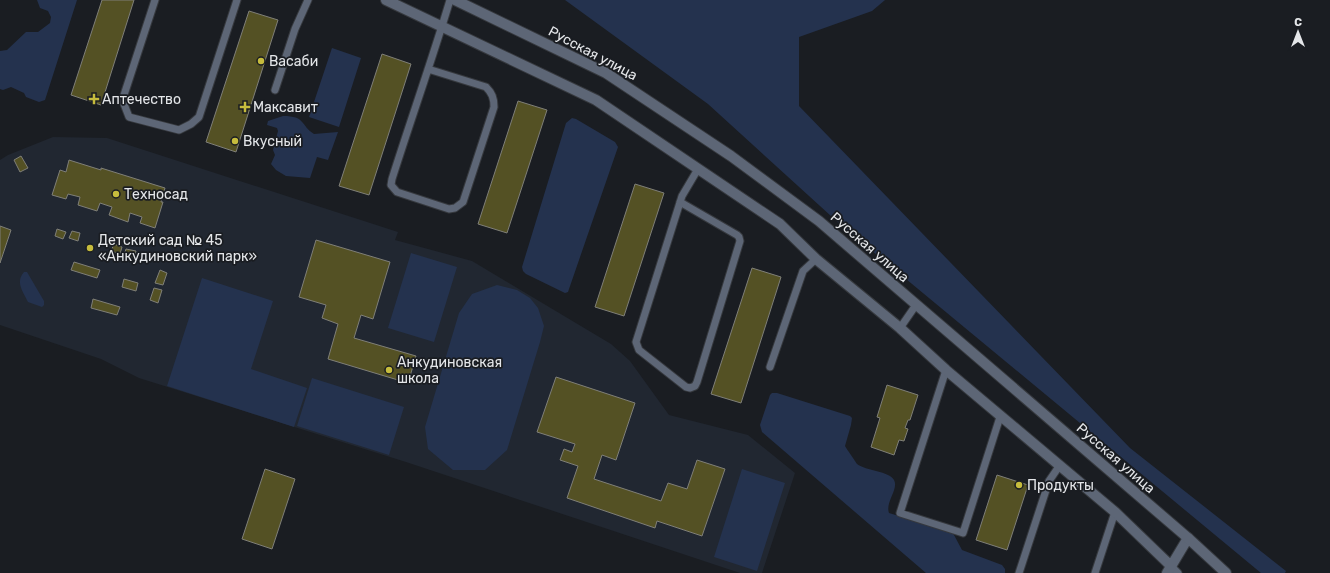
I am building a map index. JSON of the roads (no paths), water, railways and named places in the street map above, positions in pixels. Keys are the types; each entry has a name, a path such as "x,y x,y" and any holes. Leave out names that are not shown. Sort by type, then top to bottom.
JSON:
{"street":[{"path":"386,0 596,100 780,224 816,259 900,328 1000,417 1060,465 1115,512 1172,571 1188,538"},
{"name":"Русская улица","path":"455,0 606,73 725,151 819,221 1188,538 1226,573"}],"lane":[{"path":"155,0 124,95 124,104 129,117 179,130 199,117 237,0"},
{"path":"275,90 295,29 308,0"},
{"path":"428,69 486,87 491,92 494,99 494,106 463,202 455,208 449,209 397,192 392,185 392,179 450,0"},
{"path":"680,202 737,235 740,241 697,382 695,386 690,388 686,387 639,350 636,342 680,202 687,185 698,168"},
{"path":"770,367 803,271 816,259"},
{"path":"900,328 916,305"},
{"path":"946,370 900,513 963,533 1000,417"},
{"path":"1019,573 1049,481 1060,465"},
{"path":"1095,573 1115,512"}],"place":[{"name":"Васаби","path":"261,61"},
{"name":"Аптечество","path":"94,99"},
{"name":"Максавит","path":"245,107"},
{"name":"Вкусный","path":"235,141"},
{"name":"Техносад","path":"116,194"},
{"name":"Детский сад № 45 «Анкудиновский парк»","path":"90,248"},
{"name":"Анкудиновская школа","path":"389,370"},
{"name":"Продукты","path":"1019,485"}]}
